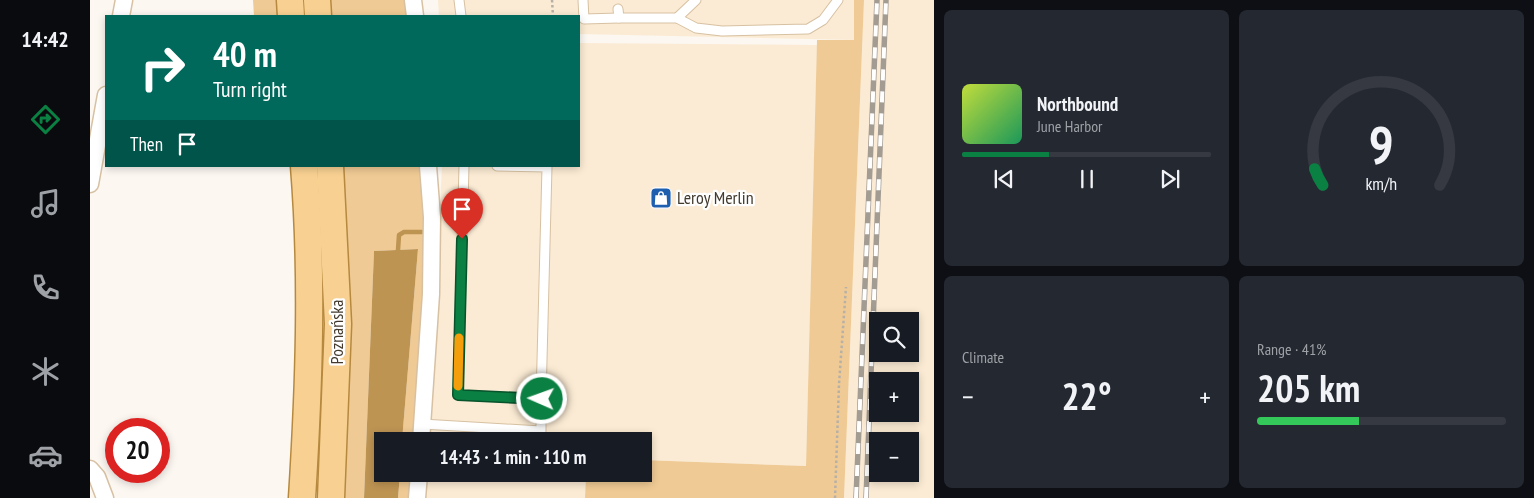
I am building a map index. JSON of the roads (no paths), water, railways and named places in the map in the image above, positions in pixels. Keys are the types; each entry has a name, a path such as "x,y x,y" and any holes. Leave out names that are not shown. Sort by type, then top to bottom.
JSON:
{"main road":[{"path":"290,0 291,15"},
{"path":"317,0 318,15"},
{"name":"Poznańska","path":"302,498 309,371 310,310 304,167"},
{"name":"Poznańska","path":"330,167 338,324 331,498"}],"street":[{"path":"121,15 124,0"},
{"path":"414,0 415,15"},
{"path":"90,184 105,101"},
{"path":"422,432 431,294 432,217 428,167"},
{"path":"90,469 97,477 105,498"},
{"path":"417,498 418,482"}],"lane":[{"path":"460,0 461,15"},
{"path":"583,0 584,19 618,14 677,18 696,28 722,31 808,29 823,20 838,0"},
{"path":"677,18 696,0"},
{"path":"655,8 655,18"},
{"path":"464,167 458,395 542,399"},
{"path":"422,424 541,431 547,167"}],"waterway":[{"path":"398,250 399,235 404,232 422,232"}],"railway":[{"path":"856,498 877,0"},
{"path":"866,498 886,0"}],"place":[{"name":"Leroy Merlin","path":"661,198"}]}
